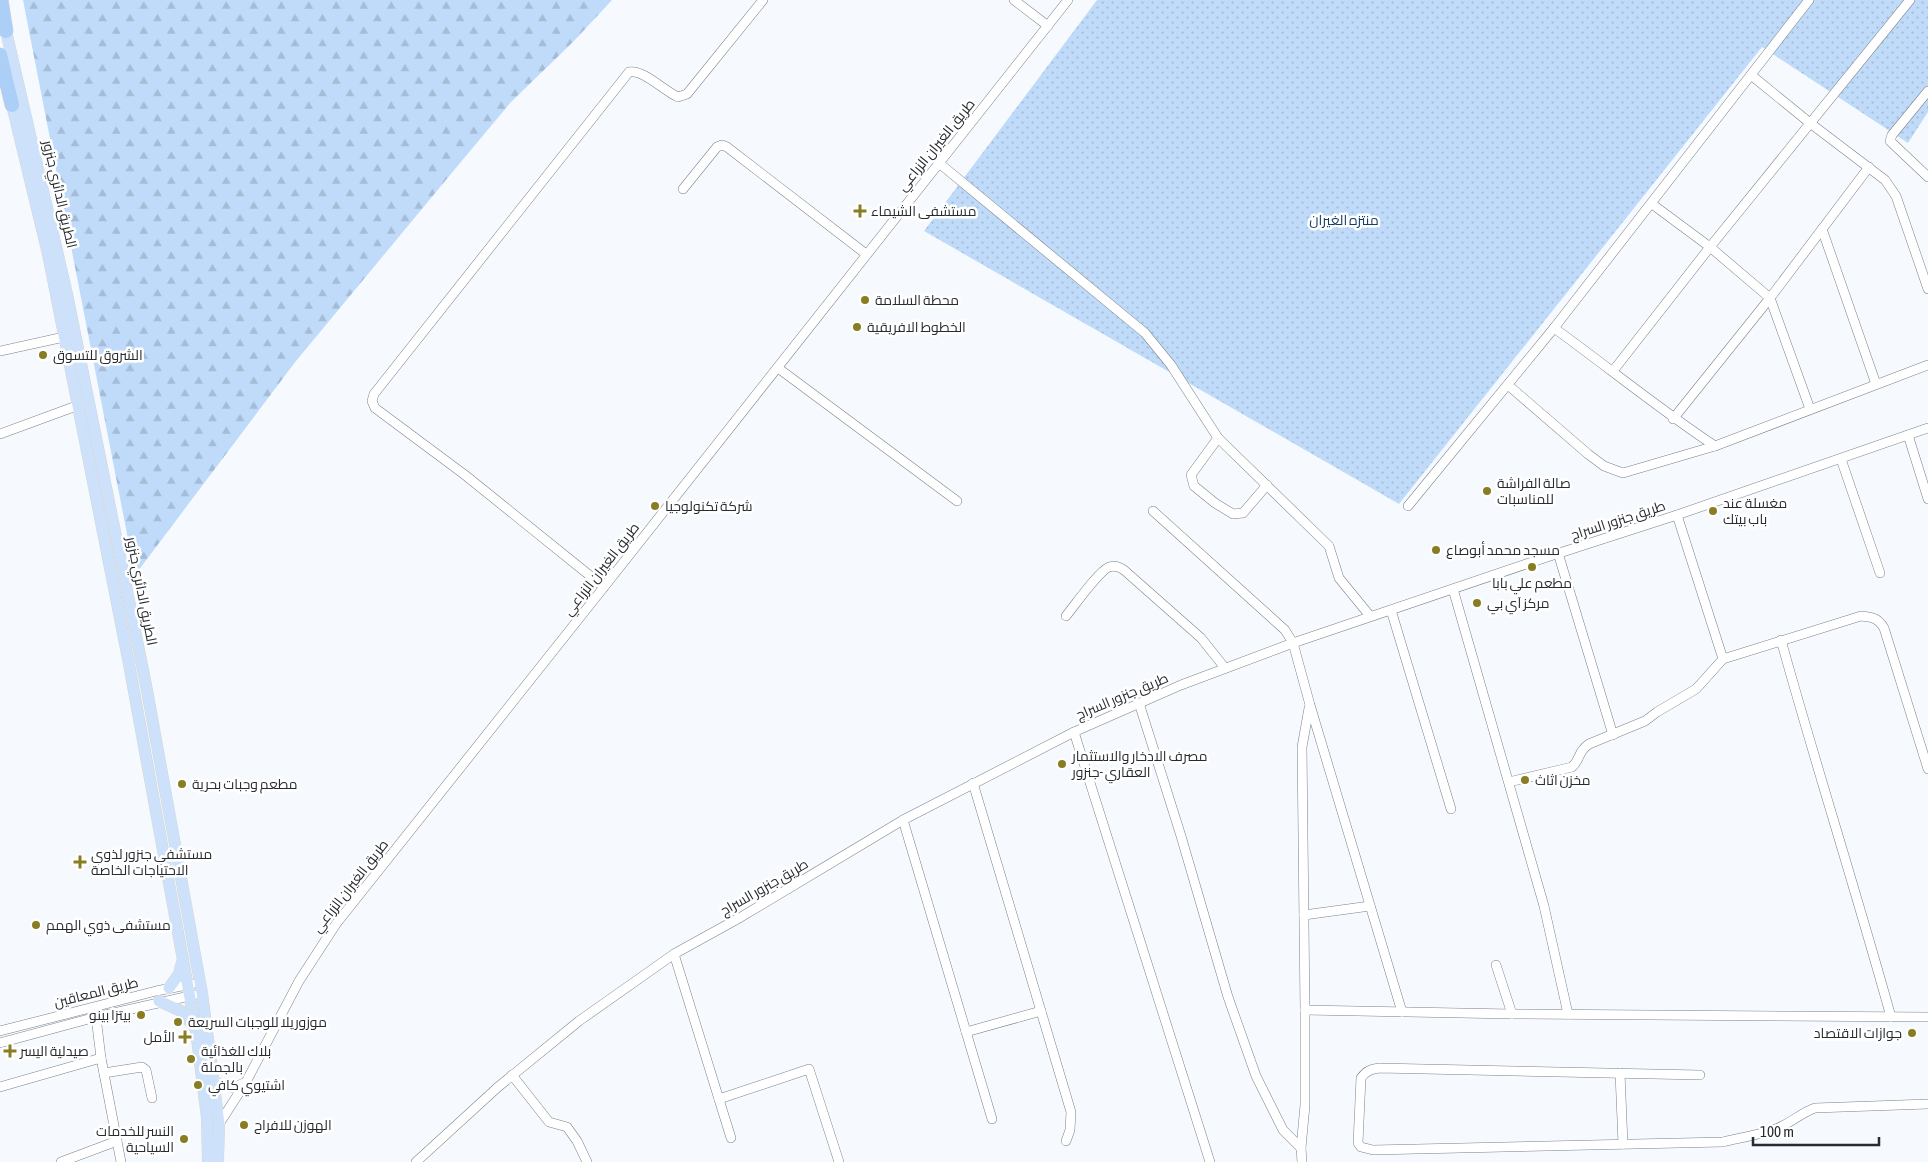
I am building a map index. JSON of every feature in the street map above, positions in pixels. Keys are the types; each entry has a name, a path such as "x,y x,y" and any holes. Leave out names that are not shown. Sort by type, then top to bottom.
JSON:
{"highway":[{"path":"1,0 6,31"},
{"path":"0,7 6,31"},
{"path":"0,55 12,105"},
{"path":"1,87 12,105"}],"main road":[{"name":"الطريق الدائري جنزور","path":"6,31 58,251 144,676 201,988 219,1124 218,1162"},
{"name":"الطريق الدائري جنزور","path":"12,105 48,254 129,664 196,1031 206,1109 208,1162"},
{"path":"169,988 179,974 182,958"},
{"path":"158,1002 181,1011 196,1031"}],"street":[{"path":"604,587 465,475 375,408 372,401 374,394 629,72 635,71 642,74 678,97 687,94 763,0"},
{"path":"1014,0 1048,26"},
{"name":"طريق الغيران الزراعي","path":"219,1124 246,1082 298,981 336,924 1068,0"},
{"path":"1408,506 1554,328 1809,0"},
{"path":"1613,370 1810,122 1910,0"},
{"path":"1751,74 1884,180 1896,196 1926,273 1928,288"},
{"path":"1928,91 1892,135 1890,141 1928,177"},
{"path":"683,189 717,147 722,145 866,254"},
{"path":"939,163 1145,334 1171,365 1218,438 1329,546 1339,578 1370,616"},
{"path":"1673,418 1770,298 1869,167"},
{"path":"1652,204 1710,247 1770,298 1810,409"},
{"path":"1822,229 1876,384"},
{"path":"1554,328 1613,370 1673,418 1715,446"},
{"path":"0,351 64,337"},
{"path":"1508,385 1588,454 1613,470 1623,473 1715,446 1928,365"},
{"path":"778,368 957,501"},
{"path":"0,434 79,405"},
{"name":"طريق جنزور السراج","path":"416,1162 512,1075 594,1009 674,954 741,917 903,820 1074,732 1225,668 1293,643 1558,553 1677,515 1928,428"},
{"path":"1908,436 1928,499"},
{"path":"1218,438 1191,475 1194,486 1215,503 1233,514 1242,513 1267,485"},
{"path":"1841,459 1880,573"},
{"path":"1153,511 1285,630 1293,643 1402,1012"},
{"path":"1677,515 1723,659"},
{"path":"1558,553 1613,735"},
{"path":"1066,616 1102,573 1110,567 1118,566 1201,638 1225,668"},
{"path":"1453,589 1544,906 1568,1014"},
{"path":"1392,610 1451,810"},
{"path":"1509,782 1572,767 1577,762 1578,754 1582,749 1589,744 1646,721 1657,712 1696,689 1723,659 1860,616 1879,620 1884,628 1928,769"},
{"path":"1781,640 1822,786 1865,923 1891,1017"},
{"path":"1139,703 1181,836 1228,997 1256,1076 1283,1130 1301,1148"},
{"path":"1302,1162 1301,1148 1305,1105 1305,1010 1302,747 1310,705"},
{"path":"1074,732 1210,1162"},
{"path":"973,783 1071,1112 1070,1130 1066,1141"},
{"path":"903,820 992,1120"},
{"path":"1304,915 1370,906"},
{"path":"674,954 731,1138"},
{"path":"1496,965 1512,1014"},
{"name":"طريق المعاقين","path":"0,1031 169,988 188,990"},
{"name":"طريق المعاقين","path":"0,1043 158,1002 188,990 201,988"},
{"path":"1305,1010 1512,1014 1928,1017"},
{"path":"966,1032 1041,1011"},
{"path":"96,1017 101,1058 121,1162"},
{"path":"0,1087 101,1058"},
{"path":"104,1073 142,1067 146,1070 152,1098"},
{"path":"719,1099 809,1069 839,1162"},
{"path":"1700,1075 1370,1069 1361,1078 1358,1143 1361,1148 1373,1150 1724,1142 1774,1130 1802,1113 1815,1108 1928,1104"},
{"path":"1620,1073 1623,1144"},
{"path":"512,1075 549,1122 567,1127 577,1141 587,1162"},
{"path":"214,1080 226,1088 232,1088 246,1082"},
{"path":"61,1162 117,1141"}],"green space":[{"path":"23,0 612,0 574,41 511,102 460,163 296,361 135,575"},
{"name":"منتزه الغيران","path":"1097,0 1928,0 1928,112 1908,143 1762,47 1399,504 924,231"}],"place":[{"name":"مستشفى الشيماء","path":"860,211"},
{"name":"محطة السلامة","path":"865,300"},
{"name":"الخطوط الافريقية","path":"857,327"},
{"name":"الشروق للتسوق","path":"43,355"},
{"name":"صالة الفراشة للمناسبات","path":"1487,491"},
{"name":"شركة تكنولوجيا","path":"655,506"},
{"name":"مغسلة عند باب بيتك","path":"1713,511"},
{"name":"مسجد محمد أبوصاع","path":"1436,550"},
{"name":"مطعم علي بابا","path":"1532,567"},
{"name":"مركز اَي بي","path":"1477,603"},
{"name":"مصرف الادخار والاستثمار العقاري -جنزور","path":"1062,764"},
{"name":"مخزن اثاث","path":"1525,780"},
{"name":"مطعم وجبات بحرية","path":"182,784"},
{"name":"مستشفي جنزور لذوي الاحتياجات الخاصة","path":"80,862"},
{"name":"مستشفى ذوي الهمم","path":"36,925"},
{"name":"بيتزا بينو","path":"141,1015"},
{"name":"موزوريلا للوجبات السريعة","path":"178,1022"},
{"name":"جوازات الاقتصاد","path":"1912,1033"},
{"name":"الأمل","path":"185,1037"},
{"name":"صيدلية اليسر","path":"10,1051"},
{"name":"بلاك للغذائية بالجملة","path":"191,1059"},
{"name":"اشتيوي كافي","path":"198,1085"},
{"name":"الهوزن للافراح","path":"244,1125"},
{"name":"النسر للخدمات السياحية","path":"184,1139"}]}
